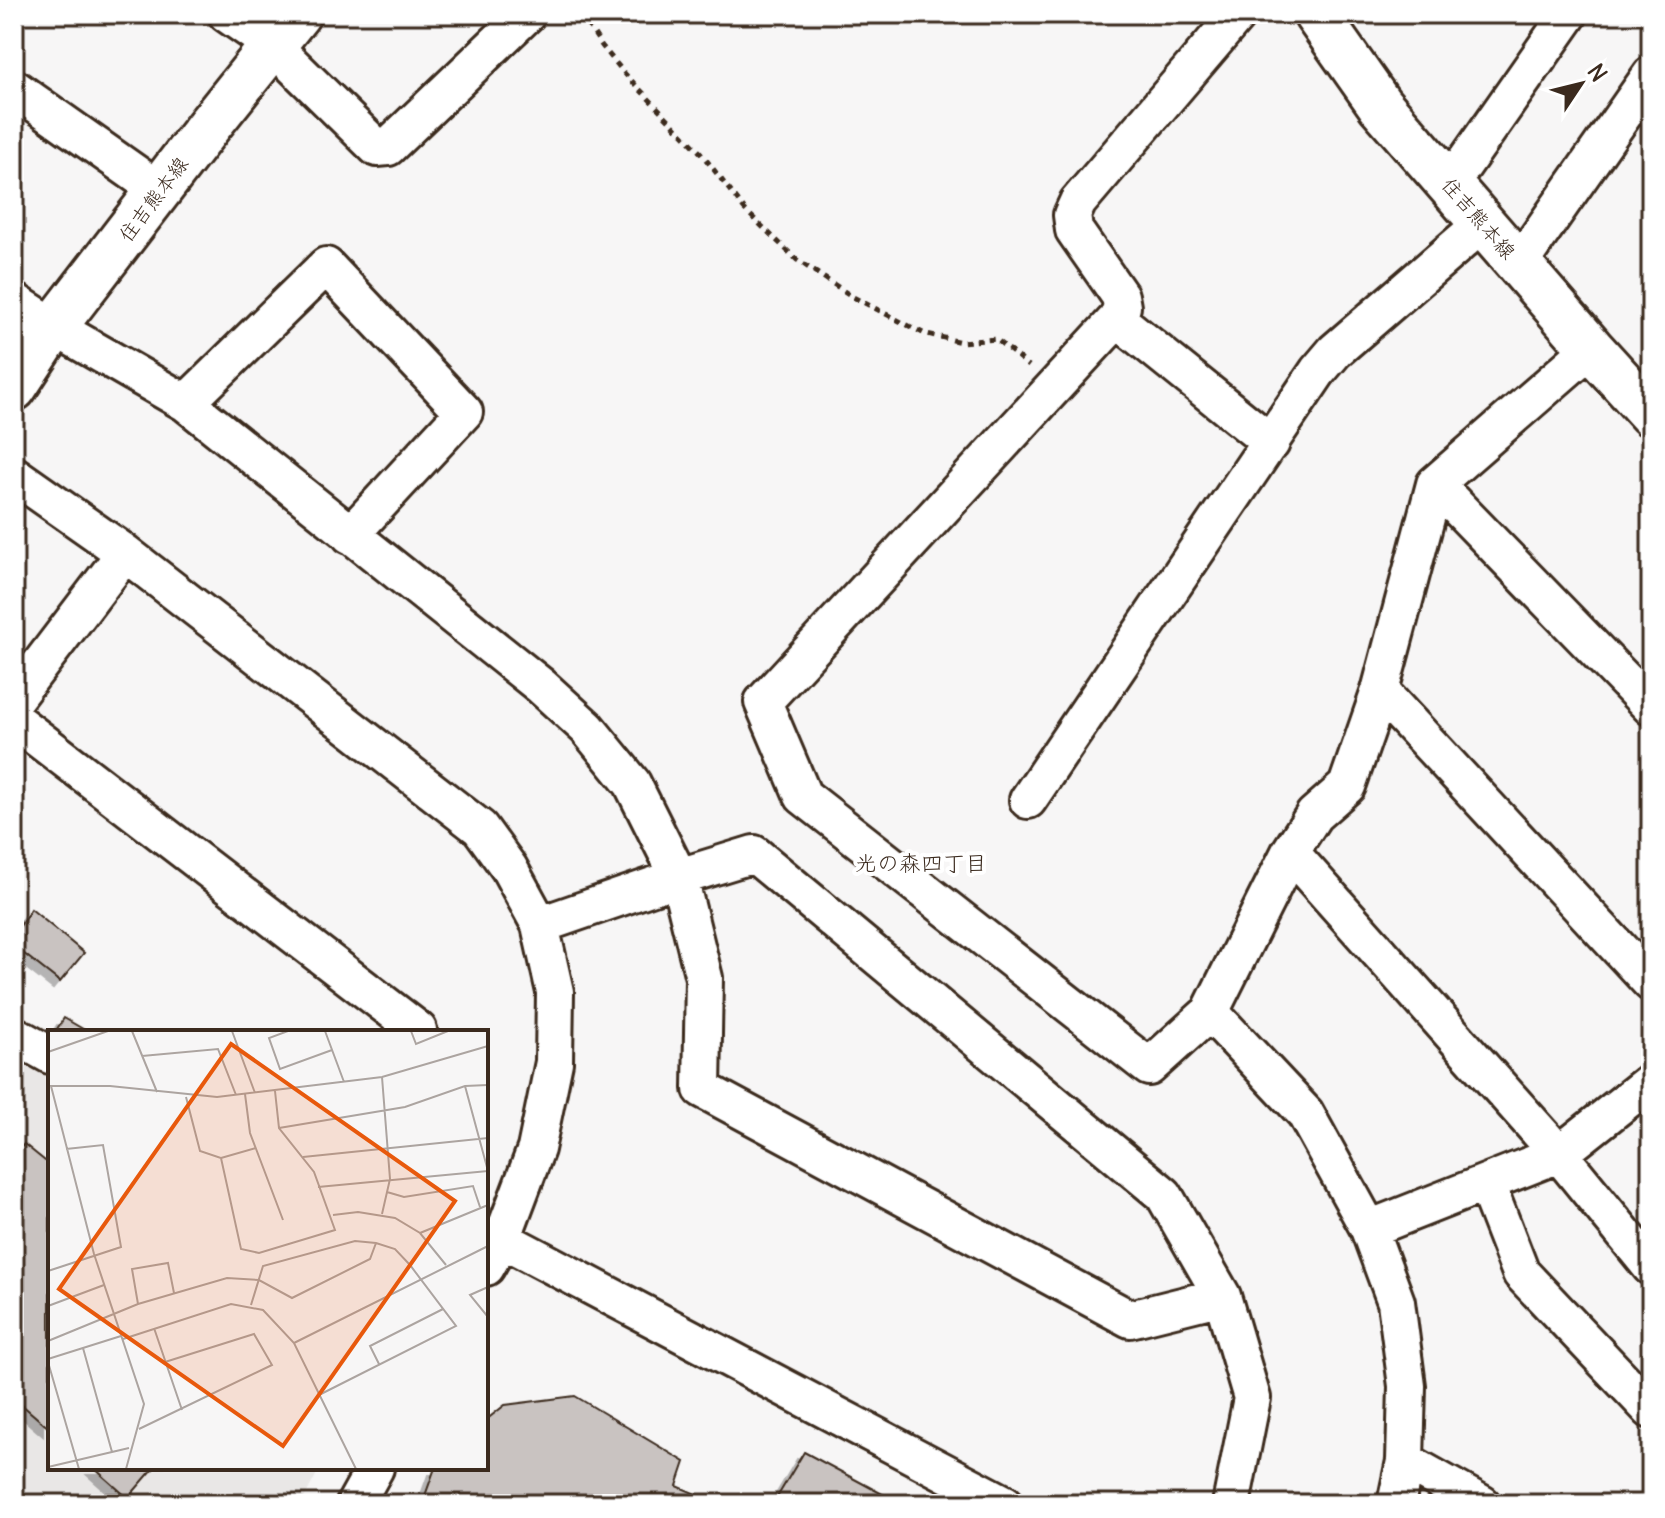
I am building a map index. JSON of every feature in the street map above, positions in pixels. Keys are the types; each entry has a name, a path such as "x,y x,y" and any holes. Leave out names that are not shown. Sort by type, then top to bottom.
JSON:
{"main road":[{"name":"住吉熊本線","path":"1316,14 1380,105 1651,414"},
{"name":"住吉熊本線","path":"14,388 54,327 285,29"}],"street":[{"path":"227,14 285,29 377,148 388,147 527,14"},
{"path":"1238,14 1078,202 1072,215 1074,230 1120,296 1122,307 1117,319 763,702 803,796 1149,1067 1210,1012 1290,852 1314,815 1347,786 1380,691 1435,484 1591,348"},
{"path":"1448,183 1569,14"},
{"path":"1519,264 1651,75"},
{"path":"14,88 160,191"},
{"path":"1028,800 1318,371 1335,351 1483,223"},
{"path":"186,403 326,266 464,412 350,535"},
{"path":"14,301 186,403 541,686 587,728 632,783 679,877 704,978 702,1089 1130,1319 1222,1296"},
{"path":"1117,319 1271,443"},
{"path":"14,475 125,553 480,828 509,868 540,925 555,992 554,1062 536,1149 494,1253 1005,1504"},
{"path":"1435,484 1651,707"},
{"path":"14,699 125,553"},
{"path":"1380,691 1651,983"},
{"path":"14,720 418,1030"},
{"path":"1290,852 1559,1154 1651,1267"},
{"path":"540,925 754,854 1164,1195 1222,1296 1252,1398 1231,1504"},
{"path":"1210,1012 1305,1113 1369,1229 1396,1302 1407,1386 1405,1461 1396,1504"},
{"path":"14,1035 48,1054"},
{"path":"1369,1229 1559,1154 1651,1081"},
{"path":"1486,1183 1521,1273 1651,1410"},
{"path":"1405,1461 1482,1504"},
{"path":"355,1504 374,1470"}],"path":[{"path":"581,14 626,75 701,153 744,209 797,260 853,297 923,333 961,342 996,339 1025,361 1050,392"}],"shaded area":[{"path":"14,1058 48,1076 48,1470 319,1470 301,1504 14,1504"}],"building":[{"path":"31,909 84,953 60,982 14,946 14,935"},
{"path":"64,1018 85,1030 56,1030"},
{"path":"24,1144 48,1163 48,1427 14,1398 14,1155"},
{"path":"575,1396 685,1462 677,1486 719,1504 422,1504 434,1470 488,1470 488,1418 505,1405"},
{"path":"804,1452 901,1504 773,1504"},
{"path":"96,1470 152,1470 128,1498"}],"district":[{"name":"光の森四丁目","path":"921,863"}]}
